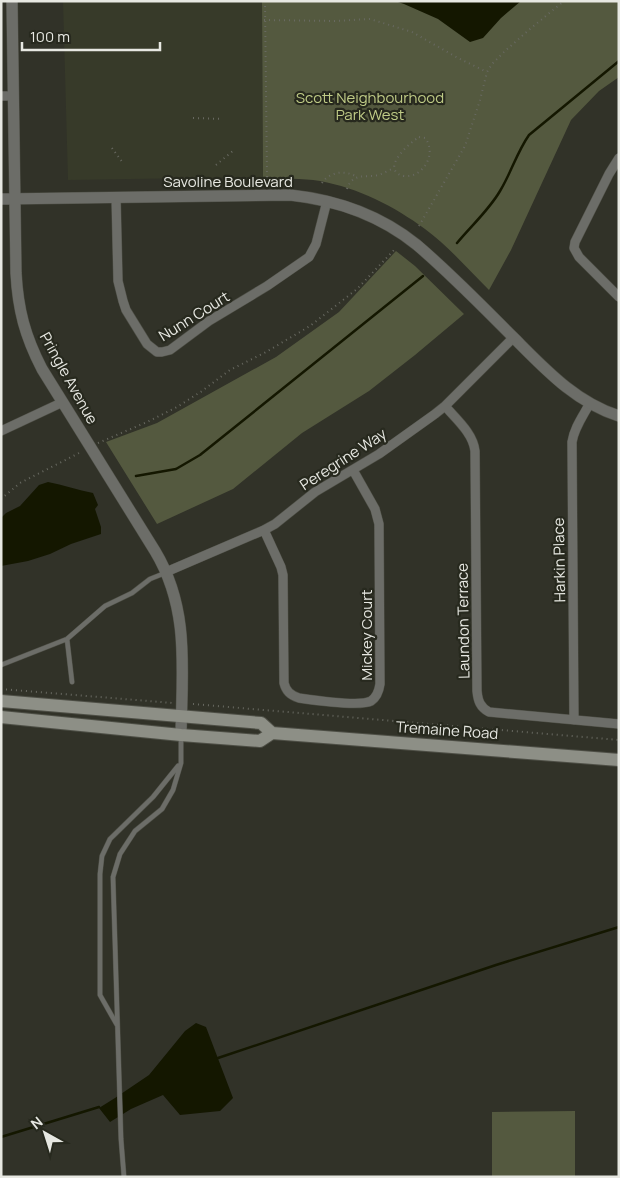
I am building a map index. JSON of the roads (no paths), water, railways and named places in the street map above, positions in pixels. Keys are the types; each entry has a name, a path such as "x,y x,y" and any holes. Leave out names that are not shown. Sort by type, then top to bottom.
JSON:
{"main road":[{"name":"Tremaine Road","path":"1,701 182,710 261,723 272,733 619,760"},
{"name":"Tremaine Road","path":"1,717 260,741 272,733"}],"street":[{"name":"Pringle Avenue","path":"12,1 7,96 15,198 16,273 20,312 35,355 166,572 177,603 181,626 181,735"},
{"path":"618,160 609,174 575,242 574,248 579,258 619,297"},
{"name":"Savoline Boulevard","path":"1,199 271,194 300,196 343,205 367,214 406,236 426,252 568,390 590,404 619,416"},
{"name":"Nunn Court","path":"116,197 118,281 123,301 126,310 147,344 152,349 162,352 170,350 209,321 268,286 309,257 316,244 327,201"},
{"name":"Peregrine Way","path":"166,572 275,524 315,492 379,454 445,406 513,338"},
{"path":"1,431 63,402"},
{"name":"Harkin Place","path":"574,720 572,442 576,428 590,404"},
{"name":"Laundon Terrace","path":"445,406 468,433 475,451 478,702 489,712 619,724"},
{"name":"Mickey Court","path":"264,530 283,575 284,678 286,690 299,698 358,704 370,702 377,696 380,690 379,524 375,509 353,470"}],"lane":[{"path":"1,665 67,639 105,606 132,593 150,579 166,572"},
{"path":"67,639 72,682"},
{"path":"124,1177 121,1139 113,877 120,854 135,831 162,809 173,790 181,763 181,735"},
{"path":"117,1026 100,995 100,874 102,856 110,839 153,797 181,763"}],"waterway":[{"path":"457,243 496,198 529,135 619,61"},
{"path":"136,476 176,469 200,455 423,276"},
{"path":"218,1058 496,965 619,927"},
{"path":"1,1137 99,1107"}],"park label":[{"name":"Scott Neighbourhood Park West","path":"370,106"}]}
